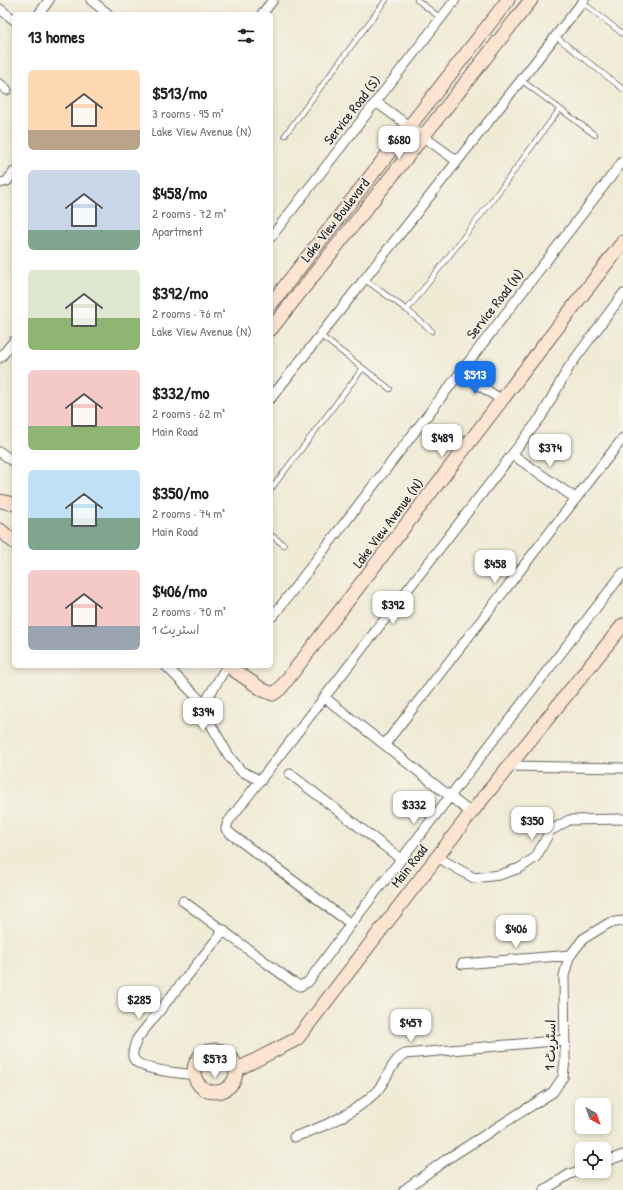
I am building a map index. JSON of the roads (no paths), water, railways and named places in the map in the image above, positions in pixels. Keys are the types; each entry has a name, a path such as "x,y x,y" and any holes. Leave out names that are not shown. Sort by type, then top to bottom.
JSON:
{"street":[{"path":"41,12 50,0"},
{"path":"91,0 106,12"},
{"path":"264,12 273,0"},
{"name":"Service Road (S)","path":"273,234 454,0"},
{"name":"Lake View Boulevard","path":"273,301 508,0"},
{"name":"Lake View Boulevard","path":"273,326 531,0"},
{"path":"273,395 583,1"},
{"path":"0,9 12,18"},
{"path":"376,102 457,162"},
{"name":"Service Road (N)","path":"273,616 623,160"},
{"path":"0,183 6,181 12,174"},
{"name":"Lake View Avenue (N)","path":"230,668 263,690 273,694 280,690 623,242"},
{"path":"351,924 226,829 228,822 542,417 569,367 623,294"},
{"path":"0,358 12,343"},
{"path":"460,373 502,400"},
{"path":"385,744 575,498 623,439"},
{"path":"0,452 12,461"},
{"path":"513,455 575,498"},
{"path":"0,501 12,504"},
{"path":"0,530 12,540"},
{"path":"183,901 300,986 308,982 450,795 623,573"},
{"name":"Main Road","path":"236,1070 297,1039 471,813 623,625"},
{"path":"168,668 204,704 206,716 229,756 241,771 261,781"},
{"path":"204,704 226,668"},
{"path":"324,697 471,813"},
{"path":"510,766 623,768"},
{"path":"290,774 401,859"},
{"path":"437,857 474,878 499,875 520,868 536,857 550,831 569,820 623,819"},
{"name":"اسٹریٹ 1","path":"404,1190 447,1159 553,1092 563,1077 565,1040 564,976 571,955 584,939 609,923 623,922"},
{"path":"194,1075 146,1068 138,1064 133,1057 134,1048 137,1039 224,930"},
{"path":"462,964 571,955"},
{"path":"294,1137 335,1121 365,1102 377,1092 397,1060 405,1054 565,1040"},
{"path":"209,1051 222,1051 227,1054 235,1064 236,1070 231,1084 217,1092 203,1088 197,1082 194,1075 194,1069 199,1058 209,1051"},
{"path":"611,1159 623,1155"},
{"path":"544,1190 575,1172"}],"lane":[{"path":"285,135 386,0"},
{"path":"417,0 441,18"},
{"path":"583,1 622,31"},
{"path":"555,36 623,89"},
{"path":"521,80 559,110 595,135"},
{"path":"407,310 491,202 559,110"},
{"path":"364,279 407,310 432,331"},
{"path":"320,335 390,389"},
{"path":"273,486 363,368"},
{"path":"273,537 284,545"}]}
